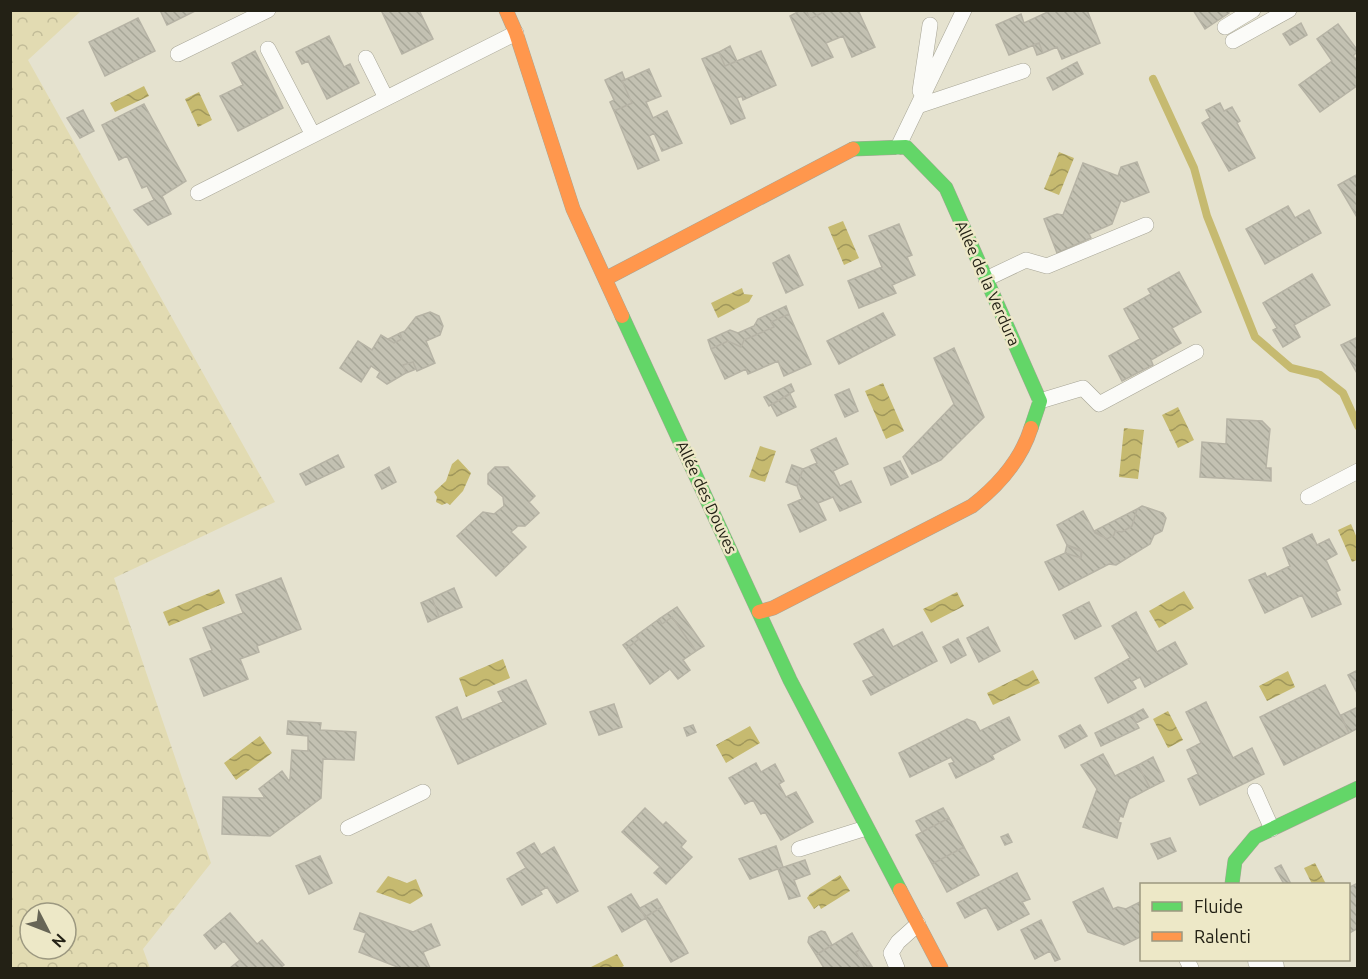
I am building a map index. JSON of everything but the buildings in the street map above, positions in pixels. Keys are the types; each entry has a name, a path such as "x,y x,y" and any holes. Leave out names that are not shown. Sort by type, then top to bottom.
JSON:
{"street":[{"name":"Allée des Douves","path":"506,10 516,33 573,208 605,279 790,680 941,969"},
{"path":"605,279 857,147 898,147"},
{"name":"Allée de la Verdura","path":"898,147 906,147 946,188 1040,401"},
{"path":"759,612 773,608 972,506 985,496 1023,453 1040,401"},
{"path":"1232,883 1235,861 1255,837 1356,794"}],"lane":[{"path":"178,54 267,10"},
{"path":"898,147 964,10"},
{"path":"1225,27 1253,10"},
{"path":"1233,41 1289,10"},
{"path":"918,106 930,25"},
{"path":"198,193 516,33"},
{"path":"268,49 313,135"},
{"path":"366,58 386,98"},
{"path":"918,106 1023,71"},
{"path":"986,279 1026,260 1047,266 1146,225"},
{"path":"1040,401 1083,388 1099,404 1196,352"},
{"path":"1308,497 1358,471"},
{"path":"1255,791 1272,829"},
{"path":"348,828 423,792"},
{"path":"799,849 866,828"},
{"path":"897,969 891,953 897,942 918,924"}],"green space":[{"path":"10,11 81,11 28,60 275,502 114,578 211,863 143,949 150,968 11,968"}],"water":[{"path":"144,86 149,96 115,112 110,103"},
{"path":"199,92 212,120 198,127 185,99"},
{"path":"1059,152 1074,158 1059,195 1044,189"},
{"path":"843,221 859,258 844,265 828,227"},
{"path":"742,288 744,294 753,295 749,302 718,318 711,303"},
{"path":"883,383 904,431 886,439 865,391"},
{"path":"1178,407 1194,440 1178,448 1162,415"},
{"path":"1124,428 1144,430 1138,479 1119,477"},
{"path":"760,446 776,451 765,482 749,477"},
{"path":"458,459 471,473 463,491 450,505 447,503 442,505 436,502 437,497 434,492 446,481 452,464"},
{"path":"1351,524 1357,538 1357,560 1352,562 1338,530"},
{"path":"219,589 225,603 169,626 163,612"},
{"path":"1184,591 1194,608 1159,628 1149,611"},
{"path":"957,592 964,606 931,623 923,609"},
{"path":"503,659 510,678 466,697 459,678"},
{"path":"1033,670 1040,683 993,705 987,693"},
{"path":"1288,671 1295,687 1267,701 1259,686"},
{"path":"1168,711 1183,740 1168,748 1153,719"},
{"path":"750,726 760,743 726,763 716,745"},
{"path":"260,736 272,753 236,780 224,763"},
{"path":"1315,863 1325,883 1312,883 1304,868"},
{"path":"840,875 850,891 821,909 819,905 814,909 807,898 810,894"},
{"path":"388,876 407,883 416,879 423,896 410,904 376,892"},
{"path":"617,954 624,966 589,968"}],"waterway":[{"path":"1153,79 1194,168 1207,216 1255,337 1291,368 1320,375 1343,393 1358,426"}],"traffic: fast":[{"path":"853,149 906,147 946,188 1040,401 1031,428"},
{"path":"622,316 790,680 900,890"},
{"path":"1232,883 1235,861 1255,837 1358,788"}],"traffic: slow":[{"path":"506,10 516,33 573,209 622,316"},
{"path":"605,279 853,149"},
{"path":"759,612 773,608 972,506 1008,471 1027,440 1031,428"},
{"path":"900,890 941,968"}]}
